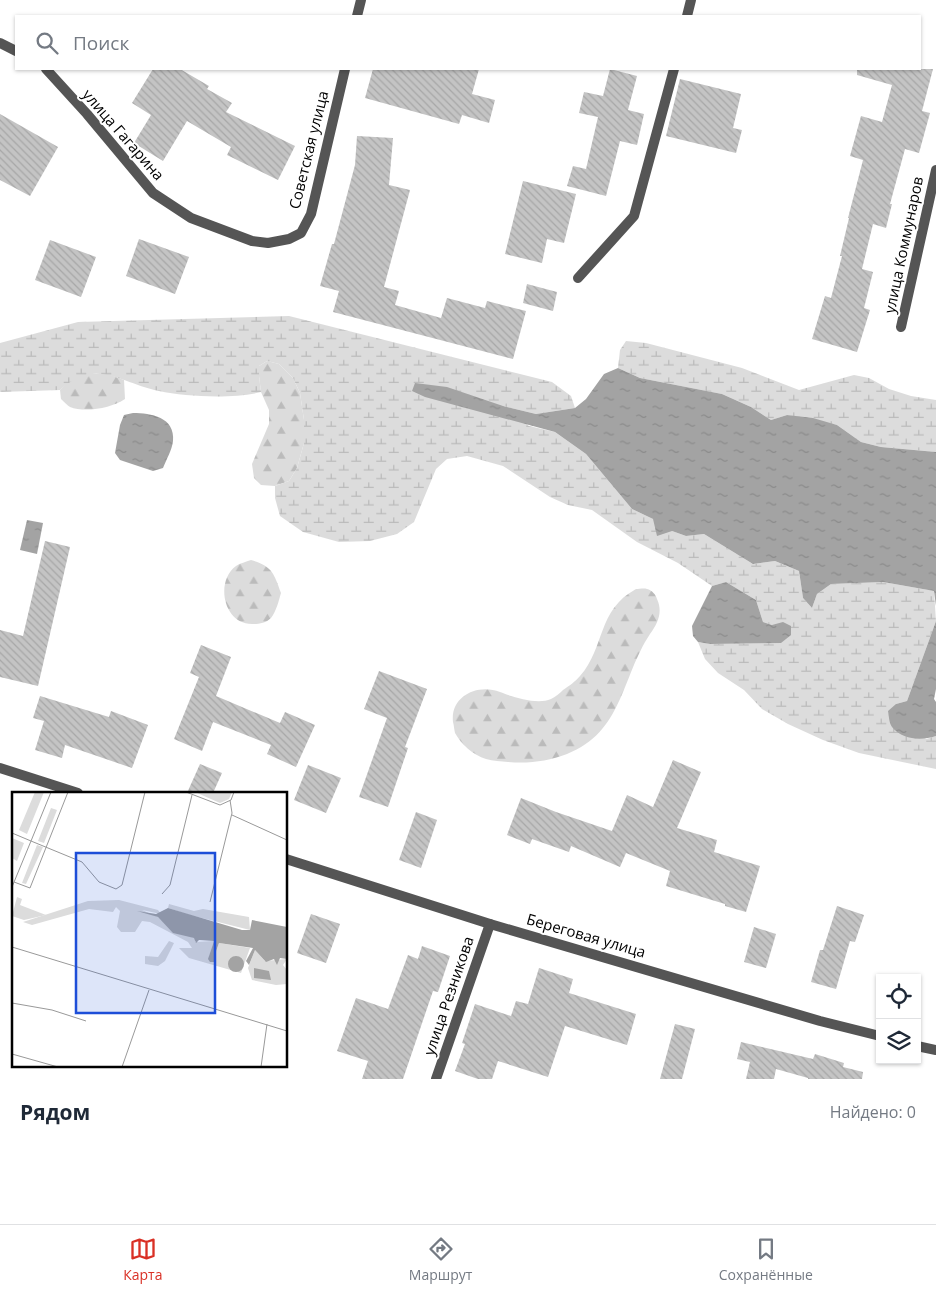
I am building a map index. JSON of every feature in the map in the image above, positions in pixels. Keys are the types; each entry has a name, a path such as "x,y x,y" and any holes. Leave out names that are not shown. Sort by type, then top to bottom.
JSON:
{"street":[{"path":"357,15 361,0"},
{"path":"687,15 691,0"},
{"path":"0,43 15,50"},
{"name":"улица Гагарина","path":"47,70 87,114 153,193 191,218 252,241 268,243"},
{"name":"Советская улица","path":"268,243 289,239 301,233 311,214 345,70"},
{"path":"578,278 634,216 674,70"},
{"name":"улица Коммунаров","path":"901,327 936,170"},
{"path":"0,768 75,792"},
{"name":"Береговая улица","path":"288,860 490,924 820,1021 876,1035"},
{"name":"улица Резникова","path":"436,1079 490,924"},
{"path":"921,1047 936,1050"}],"green space":[{"path":"289,316 552,382 571,396 575,408 536,414 503,406 529,426 555,432 586,454 632,509 672,531 686,536 704,534 753,564 775,561 799,571 803,598 812,608 817,594 831,584 883,582 934,591 936,621 907,701 896,704 926,739 936,736 936,769 859,753 823,740 788,724 762,709 744,690 718,673 705,659 698,642 710,644 781,643 772,625 763,622 756,600 726,582 712,586 678,563 637,542 592,510 568,505 550,497 503,466 467,456 447,459 436,469 414,522 397,534 370,541 339,542 303,532 280,516 275,498 275,486 289,481 297,468 304,443 304,420 300,393 293,378 279,364 267,361 259,366 261,392 238,396 196,396 170,393 120,378 97,374 85,375 73,380 60,390 0,392 0,343 78,322"},
{"path":"626,341 646,343 742,368 799,390 854,375 869,378 889,389 911,396 936,400 936,452 881,447 861,442 837,425 787,415 771,420 751,407 722,394 640,378 618,368 620,350"},
{"path":"267,361 279,364 293,378 300,393 304,420 304,443 297,468 289,481 275,486 261,485 254,478 252,464 269,424 269,410 261,392 259,376 259,366"},
{"path":"84,374 108,374 124,380 125,399 98,409 83,410 70,407 61,399 60,390 69,381"},
{"path":"251,560 264,565 271,571 281,593 271,618 258,624 243,622 235,617 225,601 224,591 229,573 238,565"},
{"path":"636,589 651,590 655,594 660,608 659,617 640,651 619,702 600,732 585,744 567,754 531,762 494,761 481,757 468,749 455,733 453,722 453,713 461,699 467,694 483,689 532,701 551,699 580,676 594,654 608,618 614,608 623,598"}],"water":[{"path":"618,368 640,378 722,394 751,407 771,420 787,415 813,418 837,425 861,442 881,447 936,452 936,606 934,591 883,582 831,584 817,594 812,608 803,598 799,571 775,561 753,564 704,534 686,536 672,531 657,536 653,519 632,509 586,454 555,432 425,397 412,391 415,383 447,387 503,406 536,414 575,408 586,399 604,374"},
{"path":"133,413 147,414 160,418 170,427 173,433 173,441 163,468 153,471 120,460 115,453 120,425 124,415"},
{"path":"27,520 43,523 37,554 20,550"},
{"path":"726,582 756,600 763,622 772,625 783,622 791,626 791,635 781,643 710,644 698,642 693,636 692,626 712,586"},
{"path":"936,621 936,689 934,699 936,702 936,736 924,739 907,737 901,735 892,727 888,711 896,704 907,701"}],"building":[{"path":"933,69 922,111 930,113 919,153 905,149 890,204 892,204 886,228 873,224 862,269 873,272 864,308 870,310 857,352 812,339 825,296 831,298 842,256 840,256 848,218 863,160 850,156 861,116 882,122 892,85 857,75 857,70"},
{"path":"152,70 182,70 209,86 207,89 232,103 226,112 295,146 278,180 227,155 231,147 187,121 163,161 134,143 151,115 132,103"},
{"path":"373,70 479,70 472,94 495,100 489,123 462,115 459,124 365,98"},
{"path":"610,70 637,76 628,110 644,114 637,145 620,141 606,196 567,186 573,166 586,169 598,117 579,113 584,92 603,96"},
{"path":"680,79 741,94 733,128 742,130 736,153 666,136"},
{"path":"0,114 58,147 30,196 0,180"},
{"path":"357,136 393,138 389,185 410,190 384,287 399,291 395,305 441,318 447,298 485,308 487,301 526,311 513,359 333,312 339,291 320,286 332,244 334,244 355,165"},
{"path":"523,181 576,194 564,243 547,239 542,263 505,254"},
{"path":"139,239 189,257 175,294 126,276"},
{"path":"50,240 96,257 81,297 35,280"},
{"path":"527,284 557,292 553,311 523,303"},
{"path":"45,541 70,547 38,686 0,677 0,630 23,636"},
{"path":"201,645 231,657 216,696 280,723 285,712 315,725 296,767 267,754 271,745 213,722 202,751 174,739 199,677 190,673"},
{"path":"379,671 427,689 405,747 408,748 388,807 359,797 387,718 364,709"},
{"path":"40,696 109,717 111,711 148,725 132,768 65,745 62,758 35,750 44,721 33,718"},
{"path":"673,760 701,772 677,828 717,840 714,852 760,866 746,912 666,886 670,871 626,853 620,867 571,846 569,852 532,839 530,844 507,835 521,798 612,831 627,795 653,807"},
{"path":"200,764 222,773 213,792 187,792"},
{"path":"308,765 341,778 326,813 294,800"},
{"path":"416,812 437,820 421,868 399,860"},
{"path":"837,906 864,915 855,942 850,941 836,989 811,982 820,950 823,950"},
{"path":"311,914 340,924 326,963 297,953"},
{"path":"754,927 776,934 766,968 744,962"},
{"path":"422,946 450,956 438,992 433,991 403,1079 362,1079 368,1061 337,1051 356,998 388,1009 408,955 418,959"},
{"path":"539,968 573,979 569,993 636,1014 627,1045 565,1026 548,1077 498,1061 492,1079 478,1079 455,1071 465,1044 462,1043 475,1004 511,1016 516,1001 528,1004"},
{"path":"675,1024 695,1029 682,1079 660,1079"},
{"path":"741,1042 813,1059 815,1054 844,1063 843,1067 863,1072 862,1079 808,1079 776,1069 774,1079 746,1079 750,1062 737,1059"}]}
